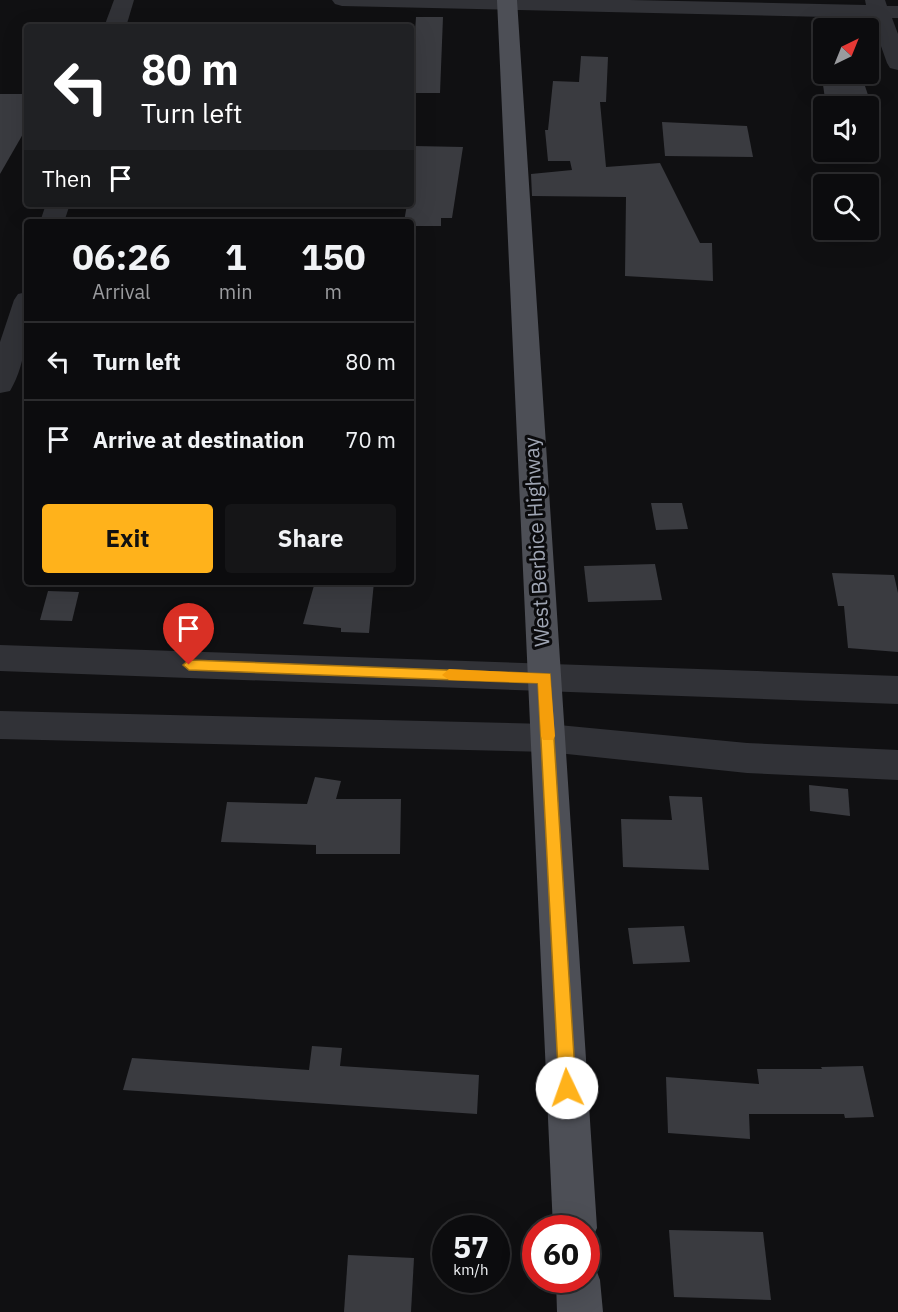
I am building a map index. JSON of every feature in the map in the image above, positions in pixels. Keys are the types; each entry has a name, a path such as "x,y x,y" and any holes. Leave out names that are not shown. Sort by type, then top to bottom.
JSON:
{"main road":[{"name":"West Berbice Highway","path":"507,2 574,1215"},
{"path":"579,1293 580,1312"}],"street":[{"path":"116,24 124,0"},
{"path":"342,0 884,8 898,63"},
{"path":"0,384 24,309"},
{"path":"0,658 898,690"},
{"path":"0,725 548,738 747,758 898,765"}],"building":[{"path":"416,17 443,17 440,93 414,93"},
{"path":"581,56 608,57 606,102 600,102 606,167 660,163 700,243 712,243 713,281 625,276 626,197 532,196 531,174 572,170 570,161 548,161 545,130 548,130 553,81 579,82"},
{"path":"823,84 864,84 868,96 825,96"},
{"path":"0,94 24,94 24,132 0,174"},
{"path":"662,122 747,126 753,157 665,156"},
{"path":"414,146 463,147 452,218 441,218 441,226 414,226 414,219 404,219 406,207 414,207"},
{"path":"651,503 682,503 688,529 656,530"},
{"path":"655,564 662,600 588,602 584,566"},
{"path":"832,573 894,575 898,593 898,652 848,648 844,606 838,606"},
{"path":"314,585 374,585 369,633 341,632 341,628 303,624"},
{"path":"48,591 79,592 72,621 40,620"},
{"path":"315,777 341,781 336,799 401,799 400,854 316,854 316,845 221,842 227,802 307,804"},
{"path":"809,785 848,789 850,816 810,811"},
{"path":"669,796 702,797 709,870 623,867 621,819 672,820"},
{"path":"684,926 690,962 633,964 628,928"},
{"path":"312,1046 342,1048 340,1066 479,1075 477,1114 123,1090 132,1058 309,1070"},
{"path":"863,1066 874,1117 845,1118 844,1114 749,1114 750,1139 668,1133 666,1077 759,1084 757,1069 822,1069 821,1067"},
{"path":"669,1230 763,1232 771,1300 674,1297"},
{"path":"348,1255 414,1258 411,1312 344,1312"}],"slow traffic":[{"path":"449,675 545,678 548,736"}],"route":[{"path":"189,665 545,678 567,1088"}]}
